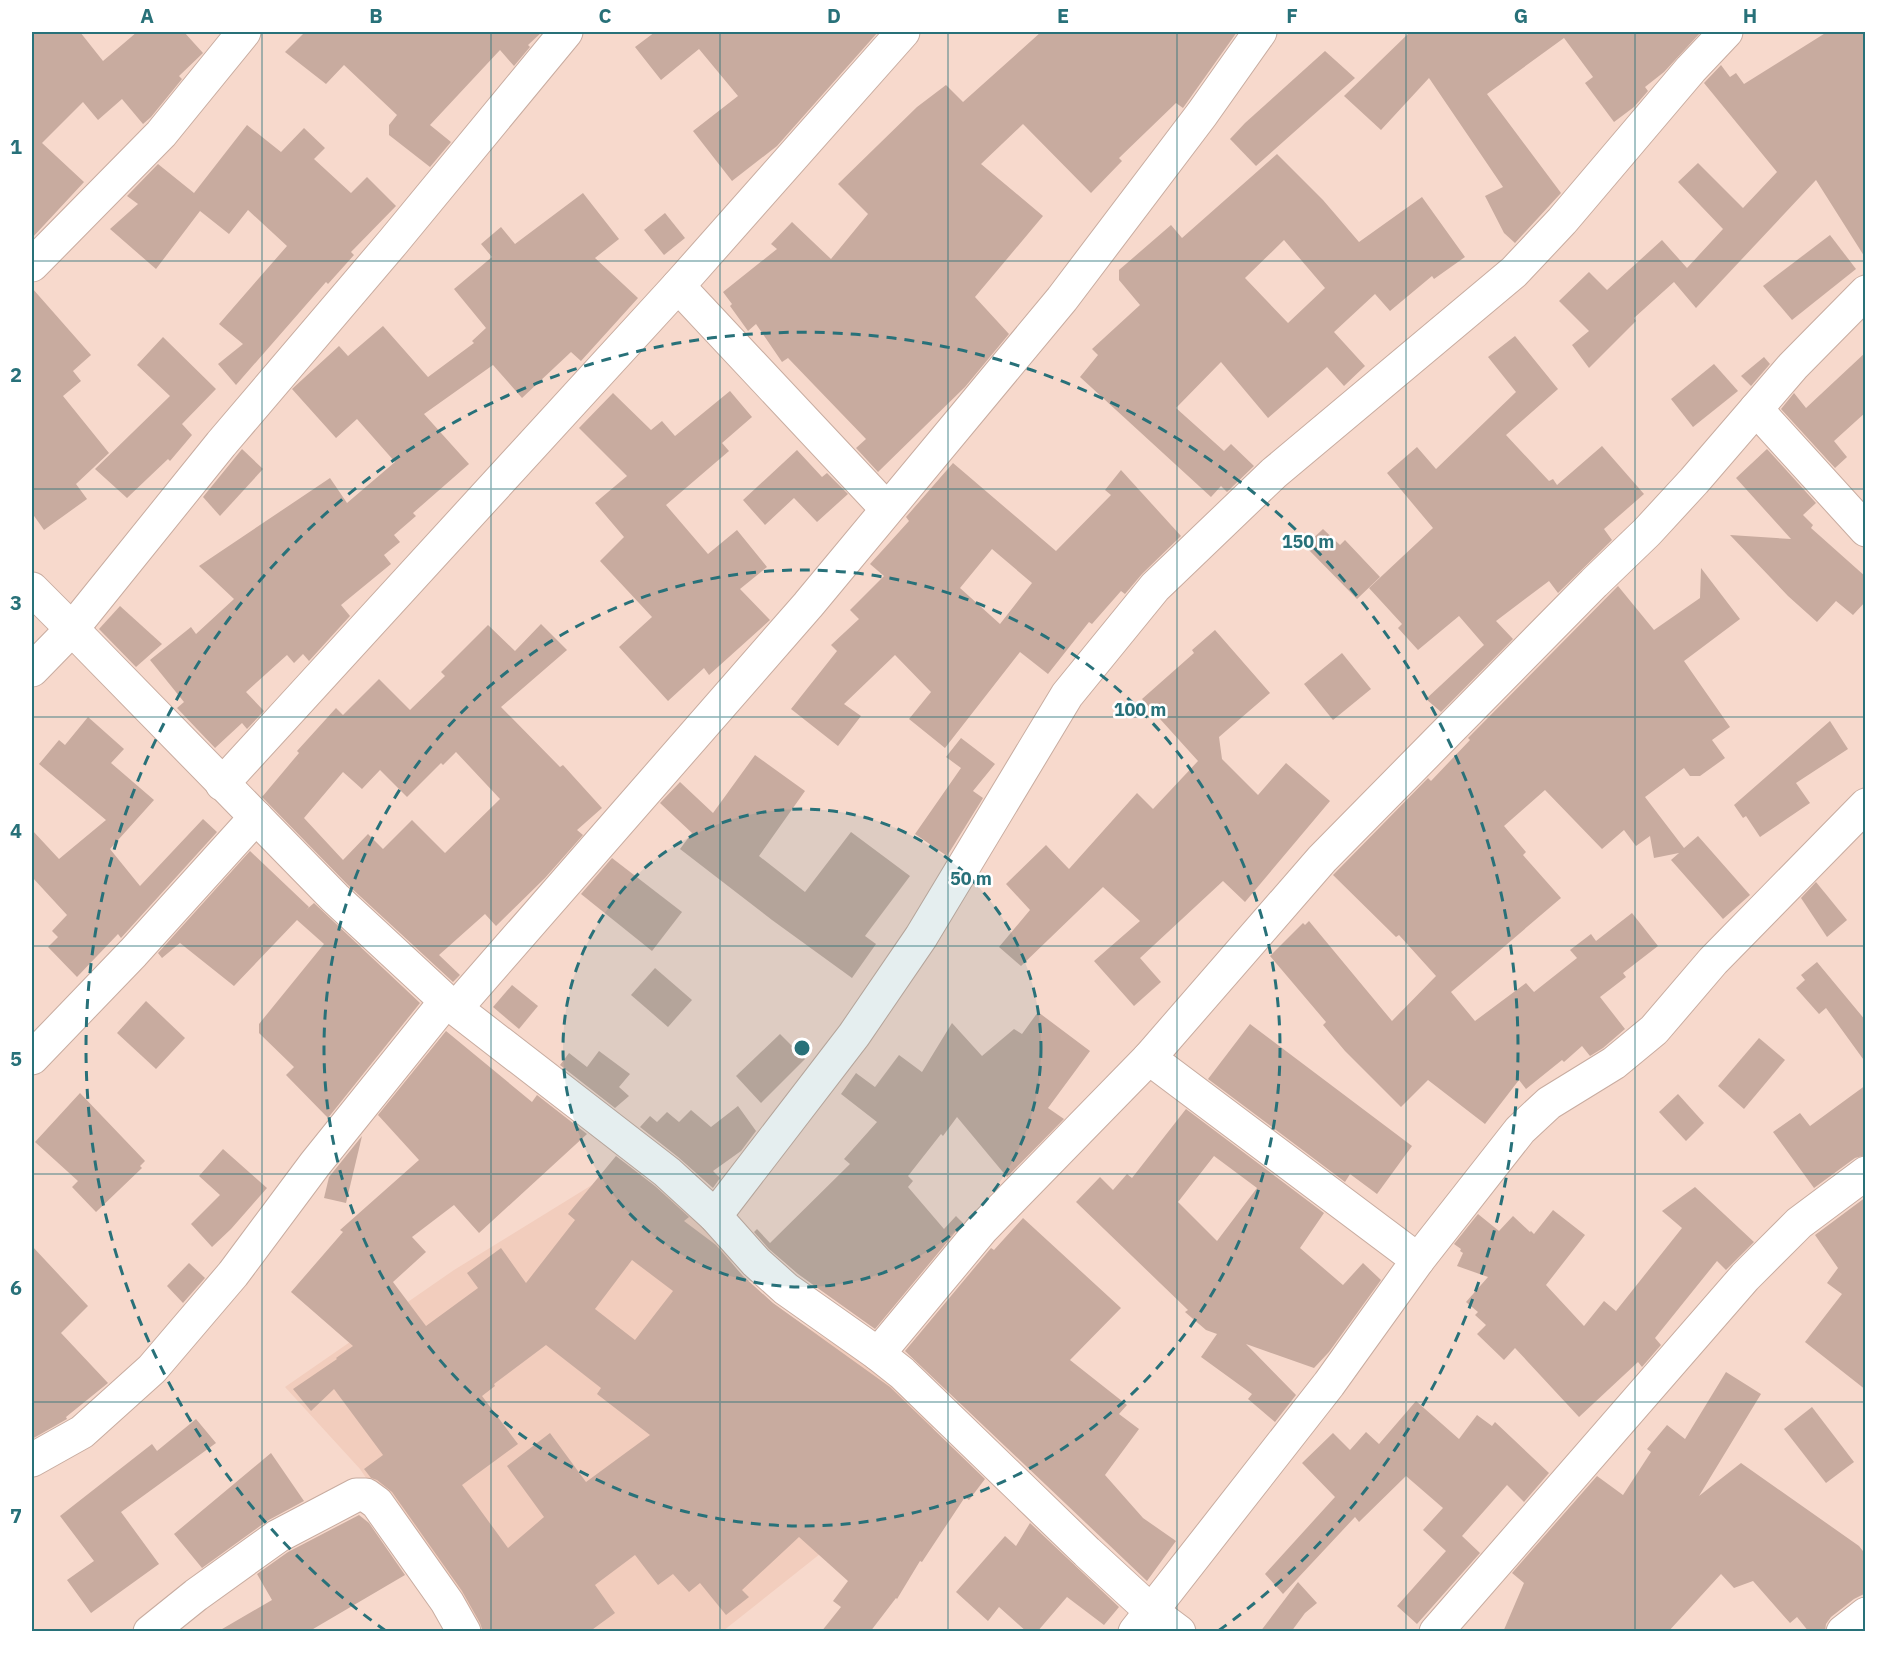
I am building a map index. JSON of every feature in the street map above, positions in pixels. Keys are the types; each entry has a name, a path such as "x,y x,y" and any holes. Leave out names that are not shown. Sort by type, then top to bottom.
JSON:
{"street":[{"path":"32,265 160,134 244,32"},
{"path":"32,670 72,629 221,444 393,242 566,32"},
{"path":"222,784 678,286 903,32"},
{"path":"32,1460 82,1432 152,1369 233,1274 315,1164 451,1005 808,605 1062,299 1202,114 1260,32"},
{"path":"715,1216 854,1035 921,937 1067,695 1155,587 1274,473 1514,272 1562,221 1690,69 1726,32"},
{"path":"678,286 887,509"},
{"path":"878,1354 982,1229 1149,1058 1322,859 1647,532 1793,366 1866,292"},
{"path":"1756,409 1866,530"},
{"path":"32,590 335,898 451,1005 667,1172 715,1216 756,1262 786,1289 902,1373 1087,1552 1143,1621 1179,1632"},
{"path":"1143,1621 1329,1384 1418,1260 1520,1130 1549,1103 1614,1063 1654,1030 1713,961 1866,805"},
{"path":"32,1058 133,953 256,817"},
{"path":"1149,1058 1418,1260"},
{"path":"1436,1632 1745,1277 1799,1223 1866,1173"},
{"path":"150,1632 196,1595 278,1536 357,1495 366,1495 377,1503 447,1602 464,1632"},
{"path":"1843,1632 1866,1614"}],"shaded area":[{"path":"626,1164 716,1234 747,1289 883,1375 935,1426 820,1554 723,1631 469,1631 360,1469 285,1387 454,1270"}],"building":[{"path":"32,32 80,32 103,61 137,32 184,32 203,53 179,76 182,79 143,124 122,99 98,120 83,102 42,143 84,182 32,238"},
{"path":"305,32 542,32 528,45 530,47 514,66 500,50 430,125 451,142 430,167 389,135 389,125 397,115 344,65 326,84 285,52"},
{"path":"655,32 878,32 777,146 732,181 693,131 738,96 699,49 661,80 635,47"},
{"path":"1041,32 1237,32 1183,108 1176,103 1119,158 1122,161 1091,193 1023,124 981,164 1043,216 975,297 1009,334 965,387 878,472 856,448 866,439 788,358 782,362 756,324 748,331 723,292 777,249 771,244 792,222 831,259 868,214 838,184 917,107 946,85 963,102"},
{"path":"1410,32 1701,32 1664,72 1645,87 1648,91 1634,107 1614,122 1585,83 1593,77 1564,38 1487,94 1561,193 1515,243 1504,233 1485,196 1503,187 1429,78 1381,130 1344,96"},
{"path":"1827,32 1866,32 1866,259 1816,180 1696,308 1674,282 1634,318 1636,321 1589,368 1572,345 1589,331 1559,301 1589,272 1607,290 1662,240 1687,268 1723,229 1678,182 1698,163 1743,208 1777,172 1704,83 1721,65 1730,77 1736,73 1744,84"},
{"path":"1325,51 1355,78 1256,166 1230,139"},
{"path":"247,125 281,152 304,128 325,148 314,159 351,193 367,177 396,206 351,252 354,255 328,284 326,282 236,385 218,364 243,344 219,324 287,246 248,210 229,234 200,211 156,269 110,229 138,204 127,196 158,164 194,193"},
{"path":"1277,154 1323,200 1359,242 1422,197 1465,257 1434,279 1432,276 1390,311 1375,294 1334,332 1365,366 1344,386 1327,367 1268,418 1221,362 1176,408 1224,451 1231,444 1254,466 1227,492 1221,486 1211,497 1080,377 1098,355 1092,349 1140,305 1119,280 1119,270 1171,225 1182,238","holes":["1284,240 1325,288 1288,323 1245,278"]},
{"path":"583,193 619,239 595,258 638,298 581,361 571,352 522,398 493,365 424,414 469,464 413,513 416,516 394,535 400,542 384,555 391,564 341,605 350,616 309,661 303,654 294,663 287,655 246,692 264,711 247,729 242,723 215,748 177,708 184,702 150,660 191,627 196,634 234,599 199,566 330,478 347,503 395,462 357,419 336,438 292,389 339,346 348,356 383,326 428,377 474,343 472,341 486,328 454,289 492,257 481,244 501,227 515,244"},
{"path":"665,213 685,238 664,255 644,230"},
{"path":"1830,235 1856,269 1792,320 1763,286"},
{"path":"32,288 91,355 73,371 81,381 63,396 109,453 76,484 87,499 44,530 32,513"},
{"path":"1515,336 1558,389 1506,435 1549,481 1553,479 1557,485 1602,446 1644,494 1604,529 1612,540 1558,593 1549,581 1496,621 1513,639 1441,712 1426,699 1484,645 1459,616 1418,650 1398,628 1402,624 1369,588 1433,528 1387,473 1417,447 1436,469 1516,392 1488,357"},
{"path":"163,337 216,389 182,424 192,435 170,461 168,459 127,498 95,469 170,396 137,365"},
{"path":"1866,352 1866,412 1834,441 1847,457 1835,468 1781,409 1794,393 1806,408"},
{"path":"1764,357 1770,364 1751,386 1741,376"},
{"path":"1714,364 1738,391 1693,427 1671,399"},
{"path":"730,391 752,417 722,443 729,451 666,505 708,554 737,530 767,567 740,589 770,620 709,675 704,668 668,701 619,647 652,617 600,561 624,537 595,503 627,476 579,428 613,393 651,430 662,421 675,436"},
{"path":"242,449 263,469 220,516 203,497"},
{"path":"1767,449 1816,503 1803,515 1813,525 1811,528 1866,577 1866,601 1853,615 1836,601 1817,622 1788,596 1730,535 1791,539 1736,478"},
{"path":"797,450 822,477 827,473 848,494 817,522 794,498 765,525 743,500"},
{"path":"953,463 1056,551 1111,495 1105,490 1121,470 1181,536 1125,594 1121,591 1092,624 1089,622 1048,674 1020,652 945,748 909,719 931,692 895,655 844,704 861,716 838,746 791,709 837,651 831,645 859,619 850,610 884,576 870,564 909,521 906,517","holes":["992,549 1032,583 1000,624 960,588"]},
{"path":"1323,529 1340,545 1345,540 1380,577 1357,599 1305,546"},
{"path":"1701,568 1740,619 1684,661 1730,727 1712,740 1725,758 1700,776 1690,776 1684,768 1645,797 1684,848 1698,836 1750,895 1723,919 1671,860 1679,853 1654,858 1650,836 1636,846 1624,830 1602,849 1545,790 1504,826 1526,852 1523,855 1561,898 1451,992 1475,1021 1526,983 1534,992 1577,958 1570,950 1591,934 1596,941 1632,913 1658,946 1623,973 1626,977 1600,997 1625,1029 1590,1056 1582,1046 1526,1089 1519,1080 1485,1124 1428,1080 1401,1107 1345,1051 1323,1025 1326,1022 1270,956 1303,923 1305,925 1309,921 1392,1021 1436,976 1399,935 1396,937 1333,875 1428,778 1431,781 1470,740 1468,738 1618,586 1654,630 1700,598"},
{"path":"120,606 162,644 136,667 99,629"},
{"path":"541,624 567,650 501,707 560,767 563,765 602,808 577,830 583,835 545,878 496,926 485,914 439,955 460,975 453,982 348,885 262,797 299,753 297,751 336,708 343,715 379,679 410,710 445,676 441,672 488,625 515,651","holes":["456,752 500,799 445,853 412,820 383,849 368,834 343,860 304,818 343,772 362,789 380,770 407,797 441,763 443,765"]},
{"path":"1215,630 1270,693 1219,737 1222,759 1258,795 1286,763 1330,801 1245,902 1223,881 1140,958 1161,982 1134,1006 1094,961 1140,921 1103,887 1021,966 999,947 1030,910 1006,884 1046,845 1069,869 1137,793 1153,809 1198,761 1142,699 1194,653 1192,650"},
{"path":"1342,653 1371,689 1333,720 1304,684"},
{"path":"88,717 124,749 111,763 154,800 110,849 140,886 203,819 217,832 121,938 118,934 77,977 48,947 58,937 52,931 67,915 32,877 32,830 59,859 106,820 39,764 59,740 65,745"},
{"path":"1830,721 1848,749 1796,783 1810,803 1760,837 1746,816 1743,818 1734,805"},
{"path":"961,738 995,764 973,791 983,798 947,856 915,834 961,768 946,757"},
{"path":"755,755 805,791 759,856 805,892 851,832 910,876 865,936 876,944 852,978 680,849 692,833 660,803 680,782 713,813"},
{"path":"250,851 309,907 306,910 314,903 420,1003 328,1118 286,1075 294,1067 259,1033 259,1024 324,944 297,920 234,986 180,943 162,958 158,953"},
{"path":"612,858 682,912 652,951 581,894"},
{"path":"1816,882 1847,920 1827,937 1801,898"},
{"path":"1817,962 1866,1021 1866,1063 1826,1008 1819,1014 1796,988 1805,980 1801,975"},
{"path":"655,968 692,1000 668,1027 631,995"},
{"path":"512,985 538,1006 519,1029 493,1007"},
{"path":"146,1001 185,1038 156,1069 117,1033"},
{"path":"1038,1012 1090,1051 1048,1108 1064,1119 1007,1177 957,1117 943,1136 941,1134 908,1176 913,1181 908,1187 944,1229 956,1216 963,1223 875,1329 798,1274 769,1249 754,1232 757,1229 770,1243 850,1164 844,1159 877,1122 841,1094 856,1073 875,1087 899,1055 922,1072 952,1023 982,1056 1014,1029 1022,1034"},
{"path":"1250,1024 1412,1146 1377,1194 1350,1174 1345,1182 1208,1079"},
{"path":"446,1031 532,1102 537,1095 587,1134 479,1233 454,1205 412,1237 426,1252 393,1282 426,1326 478,1288 467,1273 501,1248 526,1283 575,1220 568,1214 616,1156 655,1186 689,1217 684,1221 716,1245 743,1276 773,1303 890,1387 985,1479 969,1500 965,1497 922,1562 920,1561 897,1599 870,1632 821,1632 841,1607 833,1601 848,1581 799,1537 742,1590 749,1597 726,1615 700,1583 689,1592 673,1574 658,1585 635,1555 595,1585 615,1613 589,1632 483,1632 462,1591 392,1492 371,1478 364,1469 383,1455 334,1389 311,1411 293,1389 353,1346 291,1292 343,1232 340,1230 419,1160 378,1115","holes":["632,1260 673,1291 635,1340 595,1309","546,1345 601,1388 597,1394 650,1435 586,1482 550,1433 507,1466 544,1517 508,1548 462,1485 518,1444 482,1396 495,1386 494,1384"]},
{"path":"780,1034 805,1059 761,1103 736,1076"},
{"path":"1759,1038 1785,1060 1744,1109 1718,1086"},
{"path":"599,1051 630,1074 619,1087 629,1096 615,1108 560,1065 569,1053 587,1067"},
{"path":"1866,1085 1866,1155 1855,1158 1814,1188 1773,1132 1800,1113 1810,1126"},
{"path":"80,1093 145,1161 140,1166 142,1168 96,1212 72,1187 78,1181 35,1142"},
{"path":"1678,1094 1704,1123 1686,1141 1659,1112"},
{"path":"738,1106 756,1131 741,1151 713,1171 720,1178 713,1188 640,1127 650,1116 657,1122 667,1112 679,1122 691,1110 711,1127"},
{"path":"1186,1109 1324,1213 1300,1248 1343,1285 1363,1263 1381,1280 1329,1352 1314,1368 1246,1344 1296,1395 1275,1422 1248,1399 1252,1394 1201,1357 1217,1334 1206,1330 1185,1312 1188,1310 1076,1202 1100,1177 1113,1190 1127,1174 1132,1178","holes":["1214,1156 1257,1188 1217,1241 1178,1202"]},
{"path":"362,1136 346,1203 324,1198 329,1177"},
{"path":"223,1149 267,1188 212,1247 191,1224 220,1195 199,1176"},
{"path":"1695,1187 1754,1242 1726,1270 1717,1261 1655,1338 1661,1345 1642,1367 1638,1362 1579,1417 1515,1348 1504,1360 1477,1334 1486,1325 1475,1315 1478,1312 1466,1302 1488,1277 1457,1266 1463,1253 1454,1244 1478,1214 1499,1231 1513,1216 1534,1234 1553,1210 1585,1235 1546,1285 1584,1326 1604,1301 1616,1311 1682,1228 1662,1211"},
{"path":"1866,1197 1866,1390 1805,1342 1842,1294 1827,1283 1838,1268 1815,1235"},
{"path":"1023,1218 1121,1308 1070,1360 1127,1405 1119,1414 1139,1429 1105,1475 1143,1518 1176,1541 1147,1581 905,1351 991,1248 994,1250"},
{"path":"32,1246 88,1306 61,1333 108,1383 66,1417 67,1419 32,1439"},
{"path":"189,1263 205,1278 183,1303 167,1286"},
{"path":"1726,1372 1761,1394 1699,1496 1741,1463 1859,1546 1866,1555 1866,1593 1854,1599 1831,1617 1826,1624 1825,1632 1809,1632 1797,1617 1790,1623 1753,1581 1734,1588 1721,1574 1668,1632 1503,1632 1524,1583 1512,1573 1597,1476 1623,1495 1651,1452 1647,1449 1667,1425 1685,1439"},
{"path":"1416,1401 1459,1439 1477,1415 1492,1426 1495,1422 1549,1473 1524,1502 1507,1485 1462,1536 1480,1553 1417,1624 1397,1606 1446,1551 1423,1530 1443,1508 1406,1476 1359,1522 1355,1517 1283,1594 1265,1574 1335,1497 1302,1463 1333,1433 1350,1450 1366,1432 1379,1444"},
{"path":"1812,1407 1854,1462 1826,1483 1784,1429"},
{"path":"196,1419 216,1443 121,1512 159,1564 91,1613 67,1580 94,1561 60,1516 152,1444 157,1451"},
{"path":"271,1453 304,1501 267,1521 202,1568 174,1534"},
{"path":"359,1515 369,1523 405,1575 308,1632 217,1632 272,1600 257,1574 288,1552"},
{"path":"1030,1523 1119,1607 1104,1625 1067,1597 1037,1632 1027,1632 999,1607 988,1621 956,1592 1005,1536 1016,1546"},
{"path":"1298,1582 1317,1603 1305,1613 1291,1632 1260,1632"}]}
